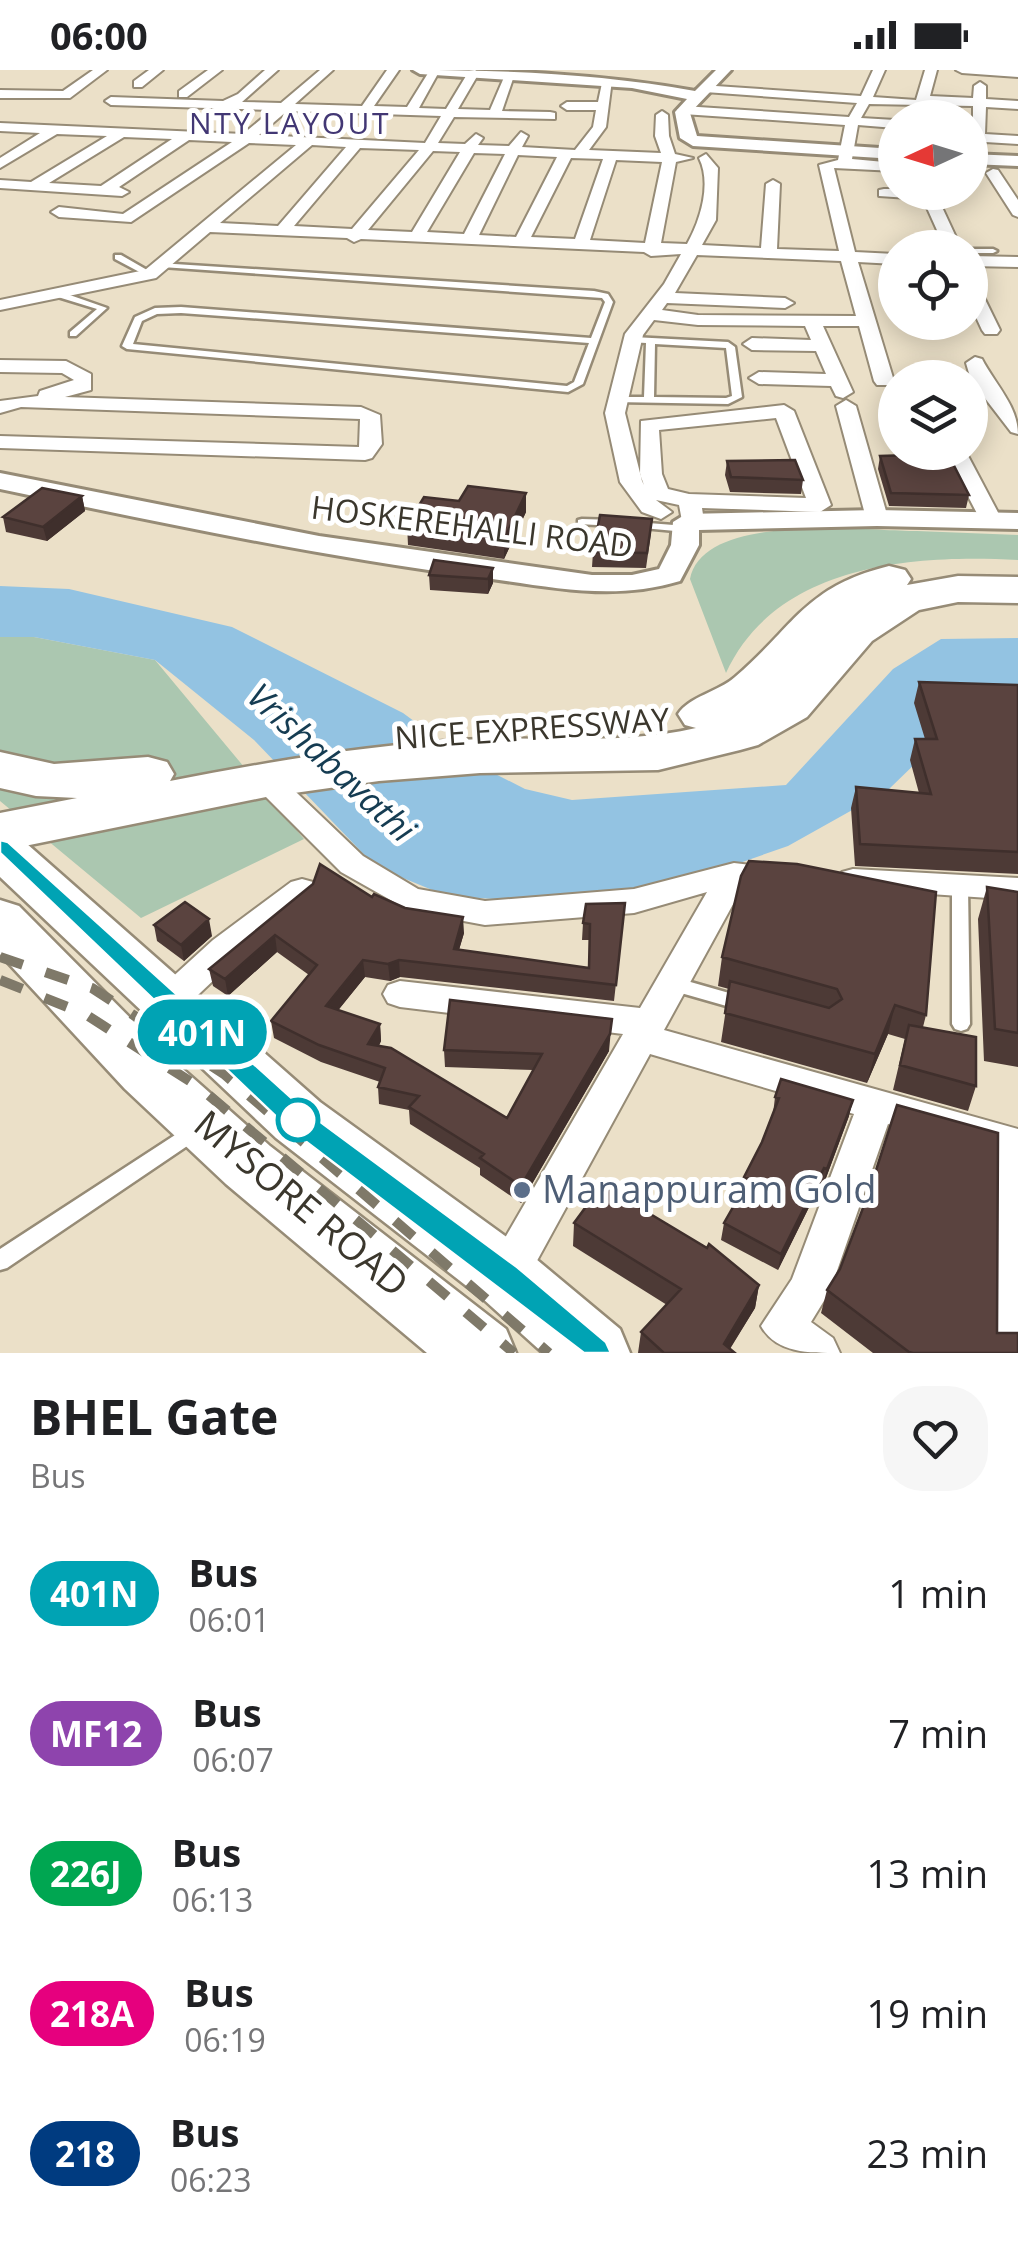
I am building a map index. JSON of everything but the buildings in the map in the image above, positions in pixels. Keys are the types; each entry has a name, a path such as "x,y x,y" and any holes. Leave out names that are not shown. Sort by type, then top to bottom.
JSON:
{"highway":[{"name":"NICE EXPRESSWAY","path":"0,770 21,778 78,781 275,771 379,764 473,745 644,727 714,712 755,688 816,618 860,587 917,570 1018,567"},
{"name":"NICE EXPRESSWAY","path":"473,745 658,753 740,734 789,706 856,631 905,599 958,589 1018,590"},
{"name":"NICE EXPRESSWAY","path":"0,832 275,771"},
{"name":"MYSORE ROAD","path":"0,848 298,1120 506,1276 595,1353"},
{"name":"MYSORE ROAD","path":"0,920 197,1129 481,1353"}],"street":[{"path":"0,94 66,95 100,70"},
{"path":"138,84 157,70"},
{"path":"183,94 216,70"},
{"path":"105,190 221,106 242,97 272,70"},
{"path":"59,212 126,219 247,138 327,70"},
{"path":"365,110 393,70"},
{"path":"420,70 701,92 870,92 912,100"},
{"path":"632,84 646,70"},
{"path":"878,360 826,165 847,143 879,70"},
{"path":"923,100 931,70"},
{"path":"962,70 1018,73"},
{"path":"410,112 435,71"},
{"path":"354,236 428,147 474,73"},
{"path":"687,125 701,92 727,73"},
{"path":"415,240 511,75"},
{"path":"520,244 572,154 599,126 608,82"},
{"path":"855,84 870,92 891,86"},
{"path":"980,85 982,100"},
{"path":"908,88 920,100"},
{"path":"111,100 550,116"},
{"path":"572,102 604,102"},
{"path":"36,185 166,103"},
{"path":"988,103 1018,104"},
{"path":"651,251 670,158 662,136 662,115"},
{"path":"468,242 532,116"},
{"path":"0,164 68,118"},
{"path":"687,125 847,143 878,150"},
{"path":"687,125 847,143 878,141"},
{"path":"687,125 711,168 708,220 693,252 656,306 615,413 631,482 650,507 688,518 1004,521"},
{"path":"0,128 706,158"},
{"path":"847,143 878,131"},
{"path":"988,134 1018,140"},
{"path":"0,305 61,295 156,270 308,142"},
{"path":"847,143 878,158"},
{"path":"280,232 356,144"},
{"path":"580,247 611,155"},
{"path":"988,160 1018,161"},
{"path":"993,173 1017,208"},
{"path":"0,184 164,196"},
{"path":"769,255 772,184"},
{"path":"208,227 415,240 878,259"},
{"path":"988,261 1018,262"},
{"path":"656,306 866,316"},
{"path":"656,306 698,320 800,311"},
{"path":"800,311 822,346 842,392 877,518"},
{"path":"988,325 990,330"},
{"path":"752,344 822,346"},
{"path":"2,366 66,367 84,378 84,386 10,404"},
{"path":"760,378 842,392"},
{"path":"988,385 1018,428"},
{"path":"0,442 364,454 372,444 370,415 361,413 10,404"},
{"path":"784,411 820,505 688,518 659,494 651,474 648,424 784,411"},
{"path":"968,470 1004,521"},
{"name":"HOSKEREHALLI ROAD","path":"0,481 424,563 602,584 645,584 670,575 686,544 688,518"},
{"path":"275,771 352,864 410,899 485,913 634,901 734,874 1018,889"},
{"path":"506,1276 734,874"},
{"path":"168,1002 225,950 302,890"},
{"path":"400,994 643,1030 1016,1144 1012,1353"},
{"path":"818,1353 782,1326 809,1290 877,1102"}],"lane":[{"path":"988,252 993,252"},
{"path":"118,257 156,270 594,294 605,296 609,302 578,384 553,390 126,346 138,319 155,311 180,310 594,341"},
{"path":"61,295 103,308 73,334"},
{"path":"618,400 728,401 737,396 730,346 717,342 642,340 648,400"},
{"path":"582,522 688,518"},
{"path":"960,886 961,1024"},
{"path":"672,984 756,1007"},
{"path":"0,1261 197,1129 402,1317"}],"green space":[{"path":"826,528 1018,535 1018,560 893,564 851,573 813,588 778,609 749,637 726,673 690,579 701,557 724,543 754,534"},
{"path":"0,637 34,637 155,660 304,839 141,918 0,801"}],"water":[{"name":"Vrishabavathi","path":"0,586 69,589 232,627 403,713 464,758 525,789 572,800 786,785 893,669 941,639 1018,638 1018,684 954,726 888,790 788,846 662,890 560,903 447,896 376,867 254,740 155,660 34,637 0,637"}],"railway":[{"path":"0,957 92,988 224,1074 549,1353"},
{"path":"0,980 85,1014 199,1087 514,1353"}],"bus line":[{"name":"401N","path":"0,848 298,1120 506,1276 595,1353"}],"place":[{"name":"Manappuram Gold","path":"522,1190"}],"district":[{"name":"NTY LAYOUT","path":"290,124"}]}
